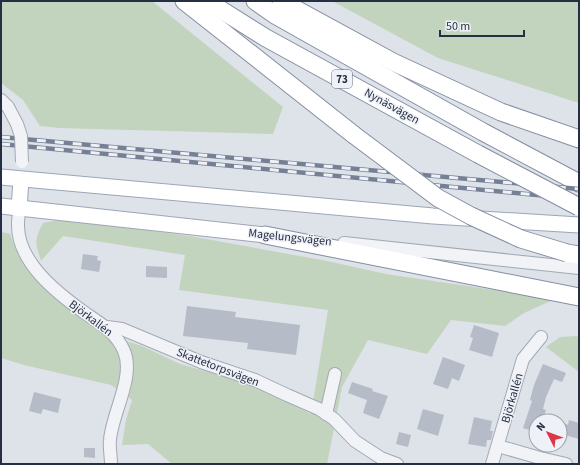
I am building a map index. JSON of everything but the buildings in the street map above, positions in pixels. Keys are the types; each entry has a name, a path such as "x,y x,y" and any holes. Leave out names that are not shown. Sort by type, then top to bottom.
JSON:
{"highway":[{"path":"184,1 354,135 438,198 471,216 520,239 573,254"},
{"name":"Nynäsvägen","path":"207,1 266,38 478,154 579,207"},
{"name":"Nynäsvägen","path":"255,1 276,15 483,132 579,183"},
{"path":"282,1 393,62 501,112 579,139"},
{"path":"265,235 579,296"}],"main road":[{"path":"1,177 433,216 579,225"},
{"path":"19,209 21,180"},
{"name":"Magelungsvägen","path":"1,206 265,235"}],"street":[{"path":"4,104 17,124 21,136 21,180"},
{"name":"Björkallén","path":"19,209 17,225 20,240 32,265 65,298 107,327 116,337 124,351 127,364 126,377 110,440 111,464"},
{"name":"Magelungsvägen","path":"265,235 579,268"},
{"name":"Skattetorpsvägen","path":"107,327 122,329 202,362 255,380 326,414 334,419 355,441 381,458 398,464"},
{"name":"Björkallén","path":"492,464 523,359 541,336"},
{"path":"326,414 335,374"},
{"path":"498,446 566,464"}],"green space":[{"path":"1,1 152,1 283,107 273,134 59,128 40,126 23,100 1,83"},
{"path":"332,1 579,1 579,103 438,58"},
{"path":"64,219 190,236 327,261 386,274 555,299 524,313 505,326 451,320 427,354 368,340 342,387 327,464 172,464 148,444 122,445 126,420 132,400 111,385 24,365 1,358 1,232 10,234 15,248 25,264 48,292 103,334 142,346 180,364 252,384 311,414 328,310 179,290 185,255 63,236 41,261 36,241 43,223"},
{"path":"560,337 579,337 579,372 546,347"}],"railway":[{"path":"1,137 579,189"},
{"path":"1,144 579,199"}]}
